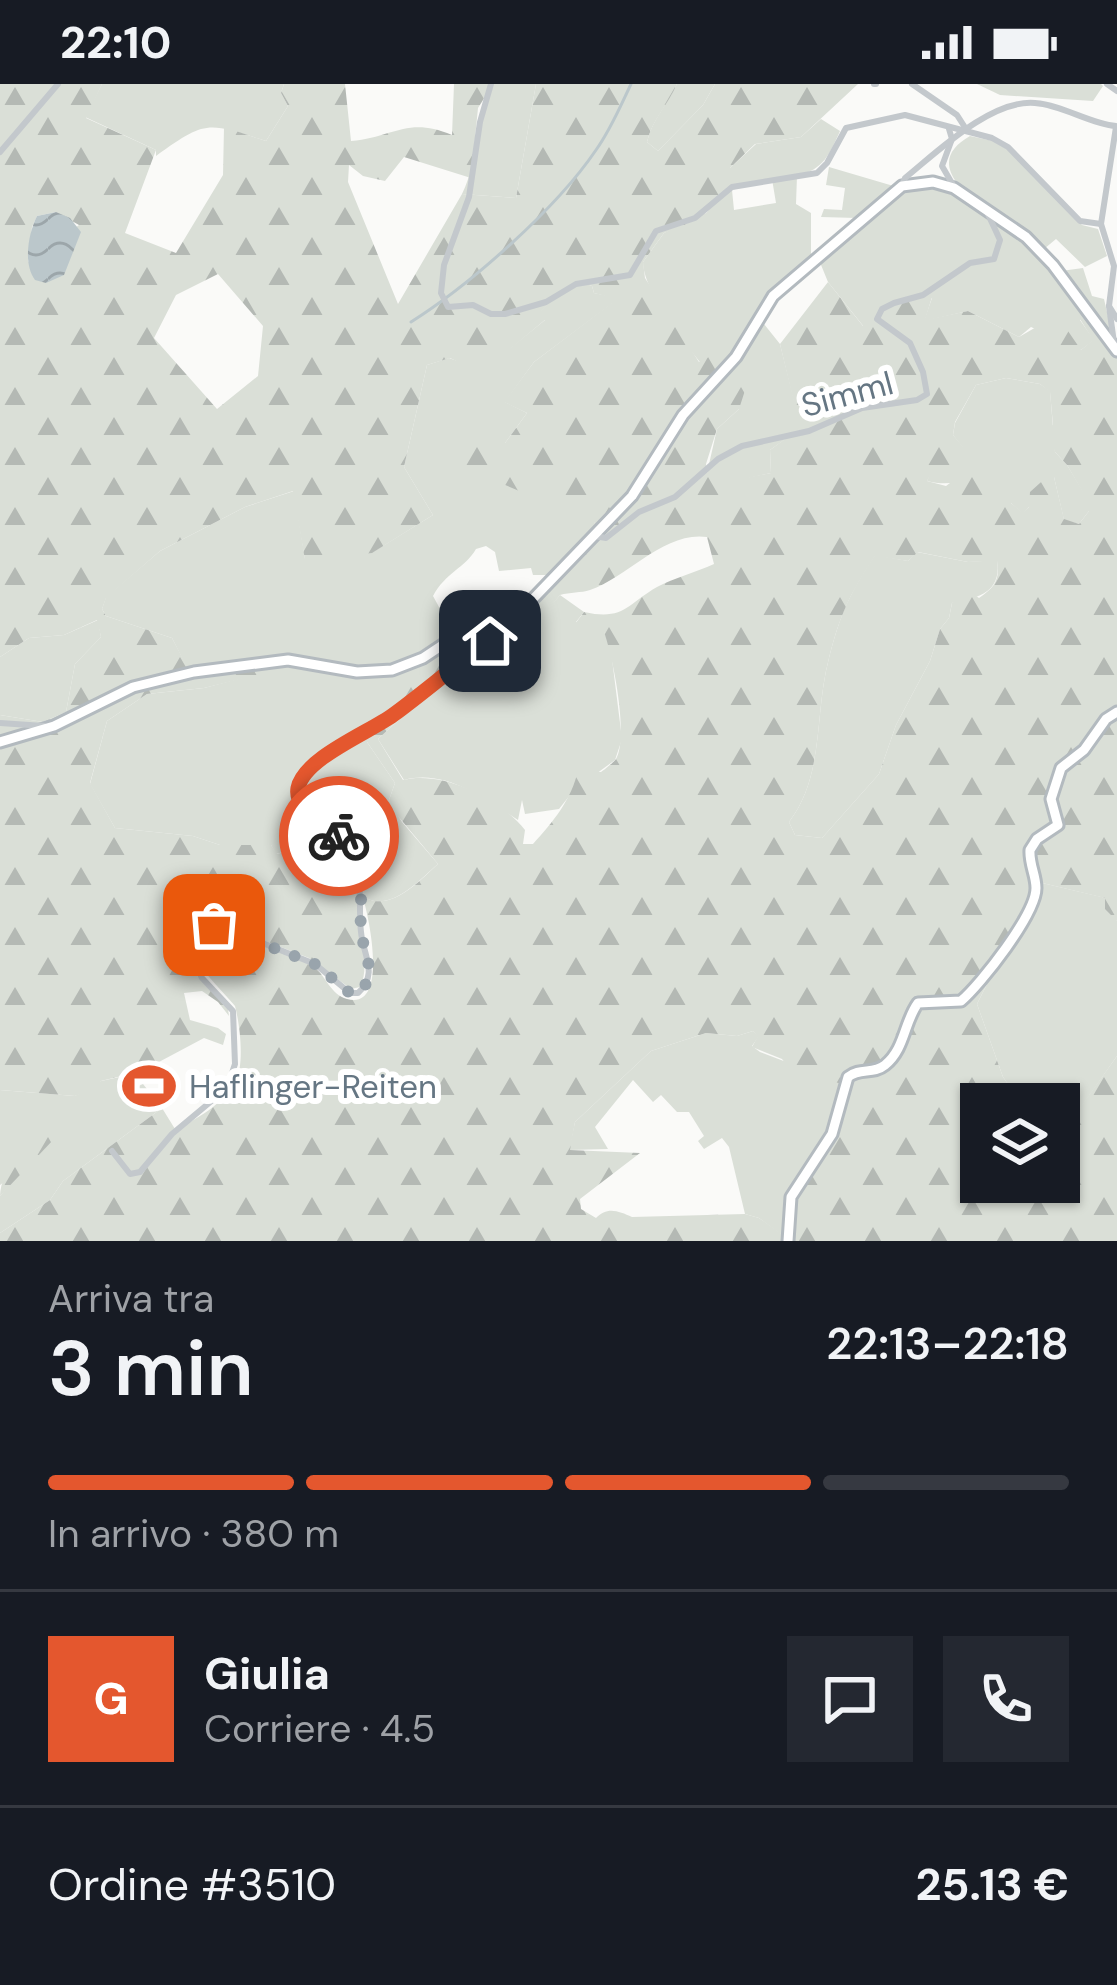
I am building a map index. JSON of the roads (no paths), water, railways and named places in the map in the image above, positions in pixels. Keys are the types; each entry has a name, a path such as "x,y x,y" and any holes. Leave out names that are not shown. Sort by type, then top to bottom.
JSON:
{"street":[{"path":"0,152 58,84"},
{"path":"491,84 469,197 443,265 443,301 473,305 496,315 546,302 576,284 630,275 652,234 666,225 695,218 732,188 817,172 849,126 905,115 1004,143 1080,221 1100,224"},
{"path":"912,84 957,116 963,131"},
{"path":"1107,84 1117,91"},
{"path":"902,186 904,178 963,131 993,114 1028,103 1117,126 1100,224 1114,266 1109,306 1114,349"},
{"path":"950,129 952,139 942,166 954,188"},
{"path":"0,742 53,726 116,693 194,671 288,660 357,672 392,670 423,658 489,614 523,603 553,581 644,479 683,415 736,357 772,296 902,186 933,182 954,188 1036,246 1114,349"},
{"path":"1105,194 1117,197"},
{"name":"Simml","path":"595,536 607,538 639,512 675,497 718,459 742,446 808,431 862,408 917,400 927,394 910,343 877,319 882,310 923,295 960,268 994,259 1000,240 986,209"},
{"path":"1109,306 1117,319"},
{"path":"112,1151 128,1172 137,1174 172,1134 223,1093 233,1077 233,1012 198,973 174,930 172,917 185,912 234,931 315,964 350,993 361,991 369,979 370,965 361,932 356,868 337,833 304,807 298,787 332,751 389,718 490,641 523,603"},
{"path":"788,1241 791,1197 832,1134 848,1077 855,1071 878,1070 889,1061 920,1001 957,1002 992,970 1034,901 1030,850 1037,838 1058,825 1051,799 1059,772 1084,750 1102,722 1117,712"},
{"path":"0,723 53,726"}],"water":[{"path":"56,212 70,218 81,232 64,275 46,283 35,280 31,273 29,240 37,216"}],"waterway":[{"path":"411,322 485,266 559,196 601,142 631,84"}],"place":[{"name":"Haflinger-Reiten","path":"149,1086"}]}
